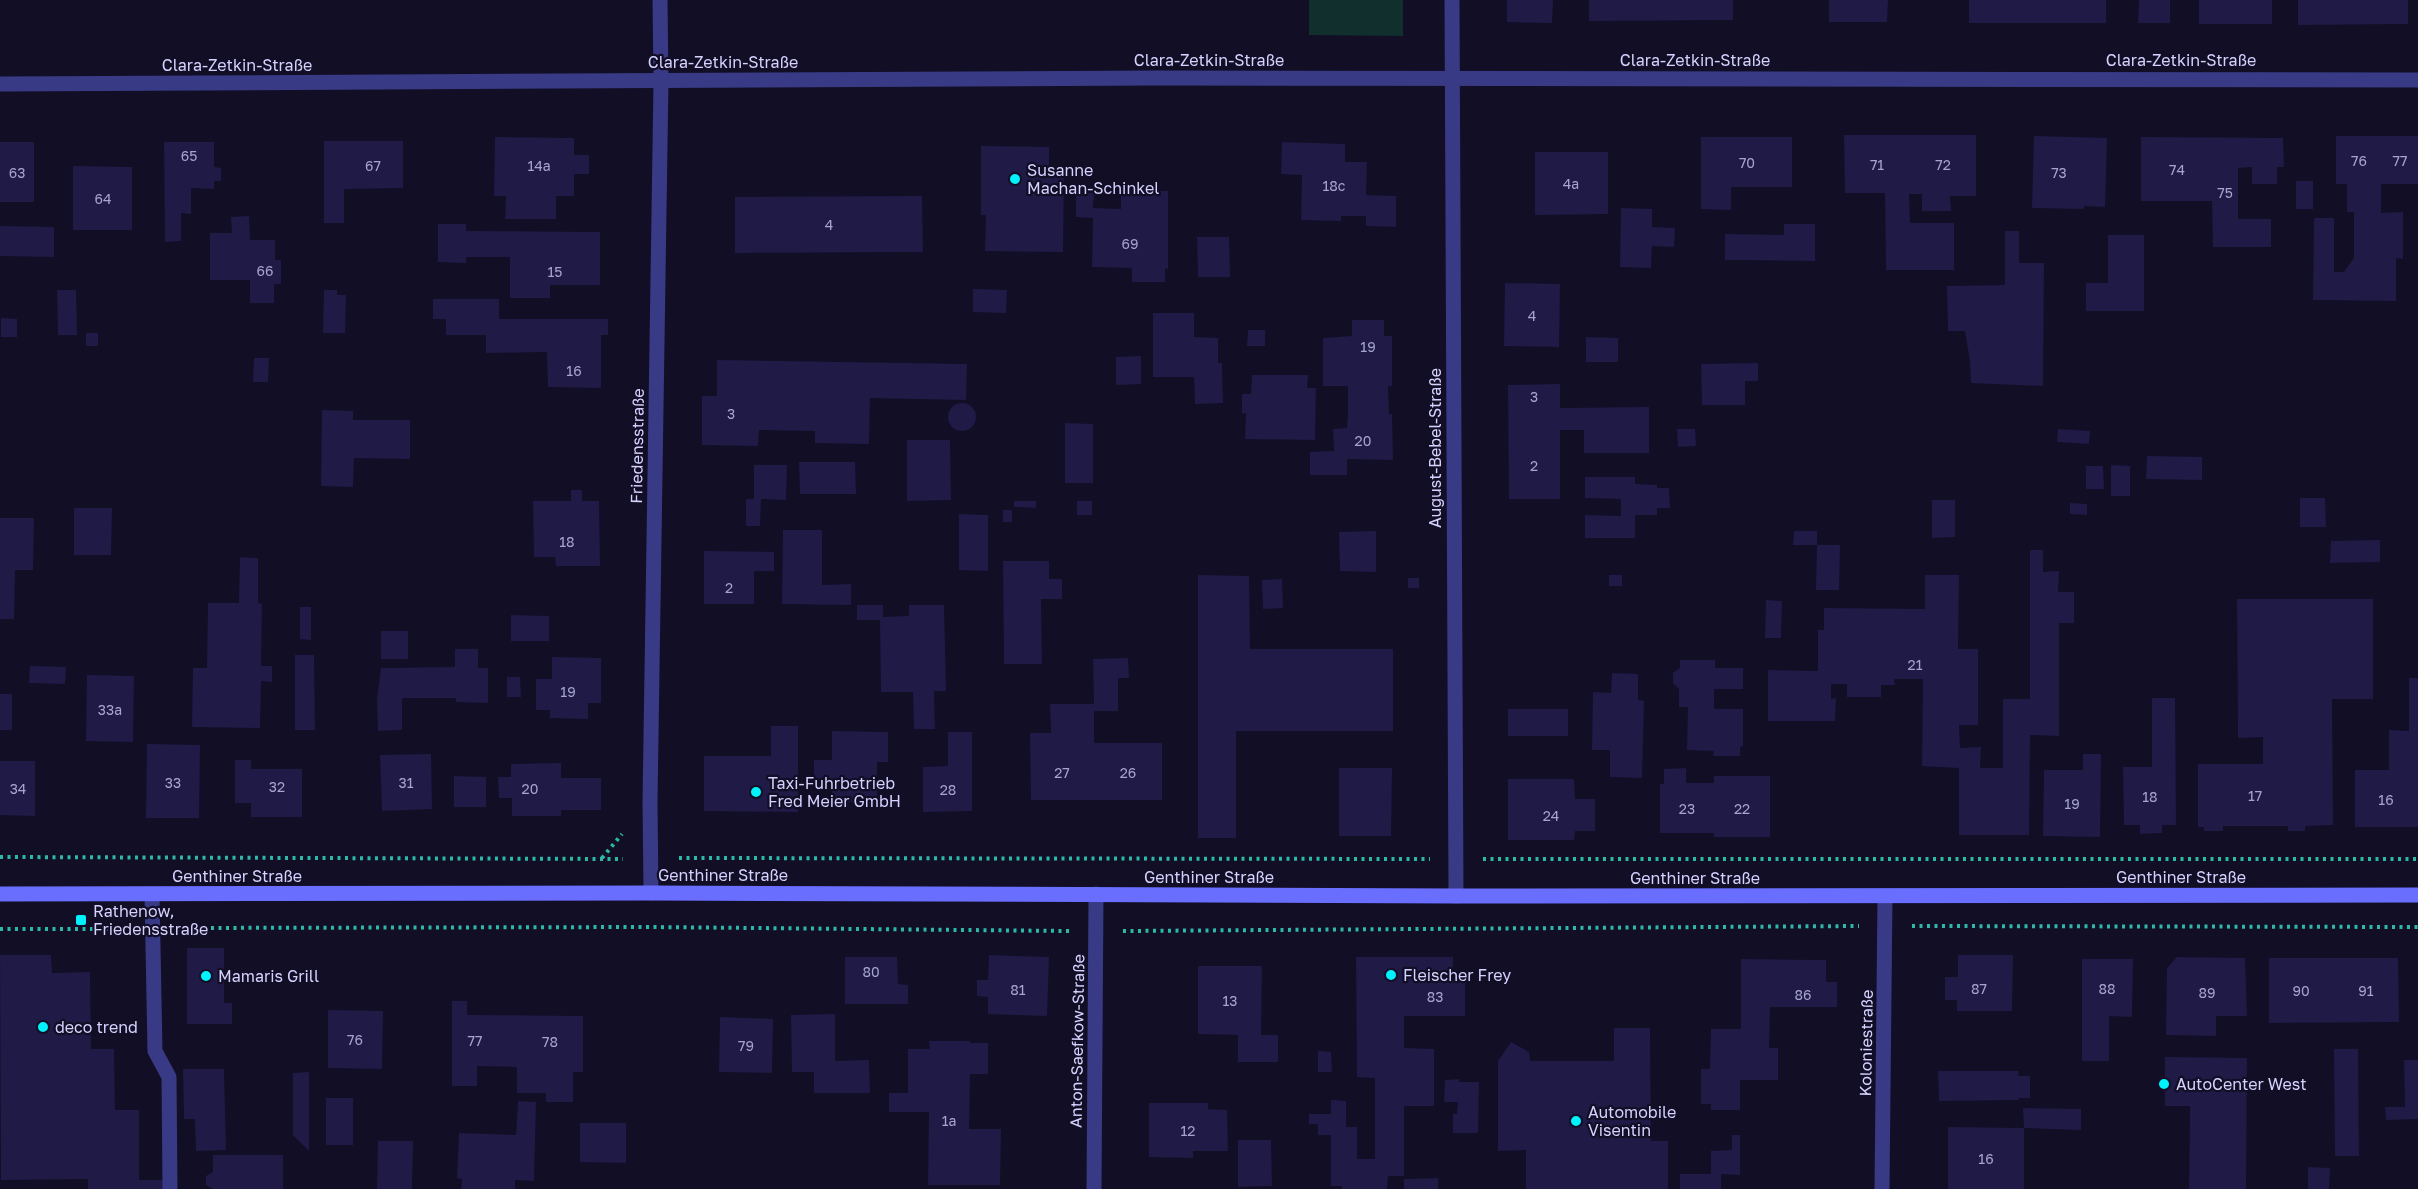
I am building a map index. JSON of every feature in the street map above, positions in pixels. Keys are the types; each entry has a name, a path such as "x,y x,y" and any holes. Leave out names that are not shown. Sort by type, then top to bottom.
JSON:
{"main road":[{"name":"Genthiner Straße","path":"0,894 2418,895"}],"street":[{"name":"Friedensstraße","path":"651,893 649,858 661,81 660,0"},
{"name":"August-Bebel-Straße","path":"1452,0 1456,896"},
{"name":"Clara-Zetkin-Straße","path":"0,84 1452,78 2418,80"},
{"path":"152,894 155,1051 170,1077 170,1189"},
{"name":"Anton-Saefkow-Straße","path":"1094,1189 1096,894"},
{"name":"Koloniestraße","path":"1882,1189 1885,896"}],"path":[{"path":"0,857 1898,861 2418,859"},
{"path":"0,929 662,927 1096,931 1884,926 2418,927"}],"green space":[{"path":"1309,0 1403,0 1403,36 1309,35"}],"building":[{"path":"1507,0 1553,0 1552,23 1507,22"},
{"path":"1589,0 1733,0 1733,20 1589,21"},
{"path":"1829,0 1888,0 1887,22 1829,22"},
{"path":"1969,0 2106,0 2106,23 1969,23"},
{"path":"2139,0 2170,0 2170,23 2138,23"},
{"path":"2199,0 2272,0 2272,24 2199,24"},
{"path":"2298,0 2408,0 2408,24 2298,25"},
{"path":"1844,135 1976,135 1976,196 1950,196 1951,211 1922,211 1922,194 1909,194 1910,223 1954,223 1954,270 1886,270 1885,193 1845,193"},
{"path":"2034,136 2107,138 2105,207 2032,208"},
{"path":"2336,136 2418,136 2418,184 2381,184 2381,213 2403,212 2403,259 2396,258 2396,301 2313,300 2314,218 2334,218 2334,272 2344,272 2354,258 2354,212 2347,212 2347,184 2336,184"},
{"path":"495,137 574,138 574,155 589,155 589,174 574,174 574,196 556,196 556,219 505,219 506,196 494,196"},
{"path":"1701,137 1792,137 1792,187 1731,187 1731,210 1701,209"},
{"path":"2141,137 2283,138 2284,167 2277,167 2277,184 2252,184 2252,167 2238,168 2238,219 2271,219 2271,247 2213,247 2212,201 2141,201"},
{"path":"324,141 403,141 403,188 344,189 344,223 324,223"},
{"path":"0,142 34,142 34,202 0,202"},
{"path":"164,142 214,142 214,167 221,168 221,181 214,181 214,189 191,188 191,214 181,213 181,241 165,242"},
{"path":"1282,142 1345,144 1345,162 1367,162 1366,195 1396,196 1396,227 1366,226 1366,216 1341,216 1341,221 1301,220 1302,175 1281,174"},
{"name":"Susanne Machan-Schinkel","path":"981,146 1049,147 1049,172 1064,172 1063,252 985,251 986,215 981,215"},
{"path":"1535,152 1608,152 1608,214 1535,215"},
{"path":"73,166 132,167 132,230 73,230"},
{"path":"2296,181 2313,181 2313,209 2296,209"},
{"path":"1121,191 1168,191 1168,269 1165,268 1165,282 1132,282 1132,268 1092,267 1093,218 1076,217 1076,193 1094,193 1093,208 1121,209"},
{"path":"922,196 923,252 735,253 735,197"},
{"path":"1621,208 1652,209 1652,227 1675,228 1674,247 1652,246 1651,268 1620,267"},
{"path":"249,216 250,240 275,240 275,260 281,260 281,284 274,284 274,303 250,303 250,280 210,280 210,233 232,233 231,217"},
{"path":"438,224 466,224 466,231 600,232 600,285 550,285 550,298 510,298 510,257 466,257 466,263 438,262"},
{"path":"1784,224 1815,224 1815,261 1725,260 1725,234 1784,235"},
{"path":"0,226 54,227 54,257 0,256"},
{"path":"2005,231 2019,231 2019,263 2044,263 2043,386 1971,383 1965,331 1948,331 1947,286 2005,285"},
{"path":"2108,235 2144,235 2144,311 2086,311 2086,283 2108,283"},
{"path":"1197,237 1229,237 1230,277 1198,277"},
{"path":"1505,283 1560,284 1559,347 1504,346"},
{"path":"973,289 1007,290 1006,313 973,312"},
{"path":"57,290 76,290 77,335 58,335"},
{"path":"324,290 337,290 337,295 346,295 345,333 323,333"},
{"path":"433,299 499,299 499,319 608,319 608,335 601,335 601,388 548,387 547,352 486,353 486,335 446,335 446,319 433,319"},
{"path":"1153,313 1194,313 1194,337 1218,338 1218,363 1222,363 1223,403 1195,404 1194,377 1153,377"},
{"path":"1,318 17,319 17,337 1,337"},
{"path":"1352,320 1384,320 1384,336 1392,336 1392,386 1388,386 1389,414 1392,414 1393,460 1347,459 1347,475 1310,475 1310,452 1334,451 1333,429 1347,428 1348,386 1323,386 1323,338 1352,336"},
{"path":"1248,330 1265,330 1265,346 1247,346"},
{"path":"86,333 98,333 98,346 86,346"},
{"path":"1586,337 1618,338 1618,362 1586,362"},
{"path":"1141,356 1141,384 1116,385 1116,357"},
{"path":"254,358 269,358 268,382 253,382"},
{"path":"717,360 967,364 966,400 870,398 869,444 815,443 815,431 759,430 758,446 702,445 702,396 717,396"},
{"path":"1758,363 1758,381 1745,381 1745,405 1702,405 1701,364"},
{"path":"1252,375 1308,375 1307,388 1316,388 1315,440 1245,439 1246,413 1242,414 1242,394 1251,394"},
{"path":"1560,384 1560,408 1649,407 1649,453 1584,453 1584,430 1560,430 1560,499 1509,499 1508,385"},
{"path":"962,403 972,407 976,417 972,427 962,431 952,427 948,417 952,407"},
{"path":"322,410 353,411 353,420 410,420 410,459 354,458 353,487 321,486"},
{"path":"1065,423 1093,424 1093,483 1065,483"},
{"path":"1677,429 1695,429 1696,446 1678,447"},
{"path":"2058,429 2090,431 2089,444 2057,442"},
{"path":"907,440 950,440 951,500 907,501"},
{"path":"2147,456 2202,457 2202,480 2146,479"},
{"path":"799,462 855,462 856,494 800,494"},
{"path":"754,465 787,465 786,500 761,499 760,526 746,526 746,499 754,499"},
{"path":"2111,465 2130,466 2130,496 2111,496"},
{"path":"2086,466 2103,466 2104,489 2086,489"},
{"path":"1585,477 1635,477 1635,484 1669,488 1670,508 1657,508 1657,515 1635,515 1635,538 1585,538 1585,515 1621,516 1621,499 1585,498"},
{"path":"571,490 582,490 582,501 599,501 600,566 556,566 555,557 534,557 533,501 571,501"},
{"path":"2300,498 2325,498 2326,527 2300,527"},
{"path":"1932,500 1955,500 1955,537 1932,538"},
{"path":"1014,501 1036,501 1036,508 1014,507"},
{"path":"1077,501 1092,501 1092,515 1077,515"},
{"path":"2070,503 2087,504 2087,515 2070,514"},
{"path":"74,508 112,508 111,555 74,555"},
{"path":"1003,510 1012,510 1012,522 1003,522"},
{"path":"959,514 988,515 988,571 959,570"},
{"path":"0,518 34,518 33,570 15,570 14,619 0,619"},
{"path":"783,530 822,530 822,585 851,584 851,605 782,604"},
{"path":"1376,531 1376,572 1340,571 1339,532"},
{"path":"1794,531 1817,531 1817,545 1793,545"},
{"path":"2380,540 2380,562 2330,563 2331,541"},
{"path":"1817,545 1840,545 1839,590 1816,590"},
{"path":"2030,550 2043,550 2043,572 2059,571 2058,592 2074,592 2074,623 2059,623 2059,736 2030,735 2029,835 1959,835 1959,768 1922,766 1923,679 1894,679 1895,685 1881,685 1881,697 1847,697 1847,684 1831,684 1831,699 1836,698 1835,721 1768,721 1768,670 1818,671 1818,630 1824,630 1824,608 1925,609 1925,575 1959,575 1958,649 1978,649 1978,725 1959,725 1960,748 1981,747 1980,768 2003,768 2003,699 2030,699"},
{"path":"704,551 774,552 774,571 754,571 754,604 704,604"},
{"path":"240,557 258,558 258,603 262,604 261,666 272,666 272,682 261,681 260,728 192,727 193,668 207,668 208,603 239,603"},
{"path":"1003,561 1049,561 1049,579 1062,579 1062,599 1041,599 1042,664 1004,664"},
{"path":"1198,575 1249,576 1250,649 1393,649 1393,731 1236,731 1236,838 1198,838"},
{"path":"1609,575 1622,575 1622,586 1609,586"},
{"path":"1408,578 1419,578 1419,588 1408,588"},
{"path":"1282,579 1283,608 1263,609 1262,580"},
{"path":"2237,599 2373,599 2373,699 2332,699 2333,825 2305,826 2305,831 2288,831 2288,826 2223,826 2223,831 2204,831 2204,827 2198,827 2198,764 2263,764 2263,737 2238,738"},
{"path":"1766,600 1782,601 1781,638 1765,638"},
{"path":"857,605 883,605 883,617 909,616 909,605 944,605 946,691 934,691 935,729 914,729 913,692 881,692 880,620 857,620"},
{"path":"300,607 311,607 311,640 300,639"},
{"path":"511,615 549,616 549,641 511,641"},
{"path":"381,631 408,631 408,659 381,659"},
{"path":"455,649 478,649 478,668 488,668 488,703 456,702 456,698 402,698 402,730 378,731 377,699 381,668 455,667"},
{"path":"295,655 314,655 315,730 295,730"},
{"path":"552,657 601,658 601,703 588,703 588,719 550,718 550,710 536,710 536,679 552,679"},
{"path":"1128,658 1129,678 1118,678 1118,711 1094,711 1094,743 1162,743 1162,800 1031,800 1030,733 1051,733 1050,704 1094,704 1093,659"},
{"path":"1680,660 1715,660 1715,668 1743,668 1743,689 1714,689 1714,709 1743,709 1743,746 1740,747 1740,756 1713,756 1714,751 1687,750 1688,707 1679,707 1679,689 1673,683 1673,673 1680,668"},
{"path":"30,666 66,667 65,684 29,683"},
{"path":"1612,673 1638,674 1638,700 1644,701 1642,778 1610,777 1610,750 1592,750 1593,692 1611,693"},
{"path":"87,675 134,676 133,742 86,741"},
{"path":"507,677 520,677 521,697 507,697"},
{"path":"2409,678 2418,678 2418,827 2355,827 2355,770 2389,770 2389,730 2409,731"},
{"path":"0,694 12,694 12,730 0,730"},
{"path":"2152,698 2175,698 2176,825 2162,825 2162,833 2140,834 2140,825 2124,825 2123,767 2152,767"},
{"path":"1508,709 1568,709 1568,736 1508,736"},
{"path":"771,726 798,726 798,812 704,811 704,756 771,756"},
{"path":"832,731 888,732 888,762 877,762 877,802 832,802 832,782 814,782 814,760 832,760"},
{"path":"948,732 972,732 972,811 923,812 923,767 948,766"},
{"path":"147,744 200,745 199,818 146,818"},
{"path":"431,754 432,809 382,811 380,755"},
{"path":"2083,754 2101,754 2100,837 2043,836 2044,770 2083,770"},
{"path":"235,760 251,760 251,769 302,769 302,817 251,817 251,803 235,803"},
{"path":"0,761 35,761 35,816 0,815"},
{"path":"561,763 561,778 601,778 601,810 561,810 561,816 512,816 512,798 499,798 498,777 511,777 511,764"},
{"path":"1339,768 1392,768 1391,836 1339,836"},
{"path":"1686,768 1686,783 1714,783 1714,776 1770,776 1770,837 1714,837 1714,833 1660,833 1660,784 1664,784 1664,769"},
{"path":"454,776 486,777 486,807 454,807"},
{"path":"1508,779 1574,779 1575,799 1595,799 1595,831 1575,831 1574,840 1508,840"},
{"name":"Mamaris Grill","path":"187,948 224,948 224,1003 232,1003 232,1024 187,1024"},
{"path":"0,955 51,955 52,973 90,972 91,1049 114,1049 115,1110 139,1110 139,1180 166,1180 167,1189 88,1189 88,1179 1,1180"},
{"path":"989,955 1049,957 1047,1016 988,1014 988,997 977,996 977,980 988,980"},
{"path":"1958,955 2013,955 2012,1011 1957,1011 1957,1000 1945,1000 1945,977 1958,977"},
{"path":"845,957 897,957 898,984 908,985 908,1004 845,1004"},
{"path":"1356,957 1453,957 1453,977 1465,977 1465,1016 1404,1016 1404,1048 1434,1049 1434,1106 1404,1106 1404,1176 1388,1176 1387,1189 1342,1189 1342,1186 1331,1186 1331,1135 1318,1135 1318,1124 1309,1124 1309,1114 1331,1114 1331,1100 1346,1101 1346,1127 1357,1127 1357,1159 1375,1159 1375,1078 1357,1077"},
{"path":"2177,957 2245,958 2247,1016 2216,1016 2216,1036 2166,1035 2167,968"},
{"path":"2269,958 2398,958 2399,1022 2269,1023"},
{"path":"1741,959 1826,960 1826,982 1837,982 1837,1007 1770,1007 1769,1048 1778,1048 1778,1080 1740,1080 1740,1110 1711,1110 1711,1104 1701,1104 1701,1069 1710,1069 1711,1029 1741,1029"},
{"path":"2082,959 2133,959 2132,1017 2109,1016 2109,1061 2082,1061"},
{"path":"1198,966 1262,966 1261,1035 1278,1035 1278,1062 1238,1062 1238,1035 1198,1034"},
{"path":"452,1001 467,1001 467,1015 583,1016 583,1072 573,1072 573,1102 546,1102 546,1093 517,1093 517,1067 477,1066 477,1086 452,1086"},
{"path":"328,1010 383,1011 382,1069 328,1068"},
{"path":"835,1014 835,1061 869,1060 870,1093 814,1093 814,1072 792,1072 791,1015"},
{"path":"720,1017 773,1019 772,1073 719,1072"},
{"path":"1614,1028 1650,1028 1651,1141 1668,1141 1668,1189 1526,1189 1526,1150 1498,1151 1498,1061 1511,1042 1529,1052 1530,1061 1614,1061"},
{"path":"929,1041 988,1043 988,1074 970,1074 969,1129 1001,1129 1000,1185 928,1185 929,1112 889,1112 889,1093 908,1093 908,1049 930,1049"},
{"path":"2334,1049 2358,1049 2359,1156 2335,1156"},
{"path":"1318,1051 1331,1052 1332,1072 1318,1072"},
{"path":"2165,1057 2247,1058 2246,1189 2189,1189 2190,1106 2165,1106"},
{"path":"2404,1060 2418,1060 2418,1119 2386,1120 2385,1107 2405,1107"},
{"path":"183,1069 224,1069 226,1150 196,1151 195,1119 184,1119"},
{"path":"1938,1071 2019,1071 2018,1076 2030,1076 2030,1098 1939,1101"},
{"path":"309,1072 309,1151 293,1135 293,1073"},
{"path":"1459,1079 1459,1082 1479,1082 1478,1133 1453,1133 1453,1114 1457,1114 1458,1102 1444,1102 1445,1080"},
{"path":"326,1098 353,1098 353,1145 326,1145"},
{"path":"518,1101 536,1102 534,1181 515,1180 515,1189 461,1189 462,1179 457,1178 459,1133 516,1135"},
{"path":"1149,1103 1208,1103 1208,1109 1227,1110 1228,1151 1193,1151 1193,1158 1149,1157"},
{"path":"2023,1108 2081,1109 2081,1130 2024,1128"},
{"path":"580,1123 626,1123 626,1163 580,1162"},
{"path":"1948,1127 2024,1128 2024,1189 1948,1189"},
{"path":"1732,1135 1740,1135 1740,1175 1721,1174 1721,1189 1680,1189 1680,1174 1711,1174 1711,1151 1732,1150"},
{"path":"1238,1140 1271,1140 1272,1186 1238,1187"},
{"path":"378,1141 413,1141 412,1189 377,1189"},
{"path":"213,1155 283,1155 283,1189 213,1189 206,1185 206,1176 213,1172"},
{"path":"2308,1167 2330,1168 2329,1189 2308,1189"},
{"path":"1438,1178 1438,1189 1404,1189 1404,1179"}],"place":[{"name":"Susanne Machan-Schinkel","path":"1015,179"},
{"name":"Taxi-Fuhrbetrieb Fred Meier GmbH","path":"756,792"},
{"name":"Rathenow, Friedensstraße","path":"81,920"},
{"name":"Fleischer Frey","path":"1391,975"},
{"name":"Mamaris Grill","path":"206,976"},
{"name":"deco trend","path":"43,1027"},
{"name":"AutoCenter West","path":"2164,1084"},
{"name":"Automobile Visentin","path":"1576,1121"}]}
